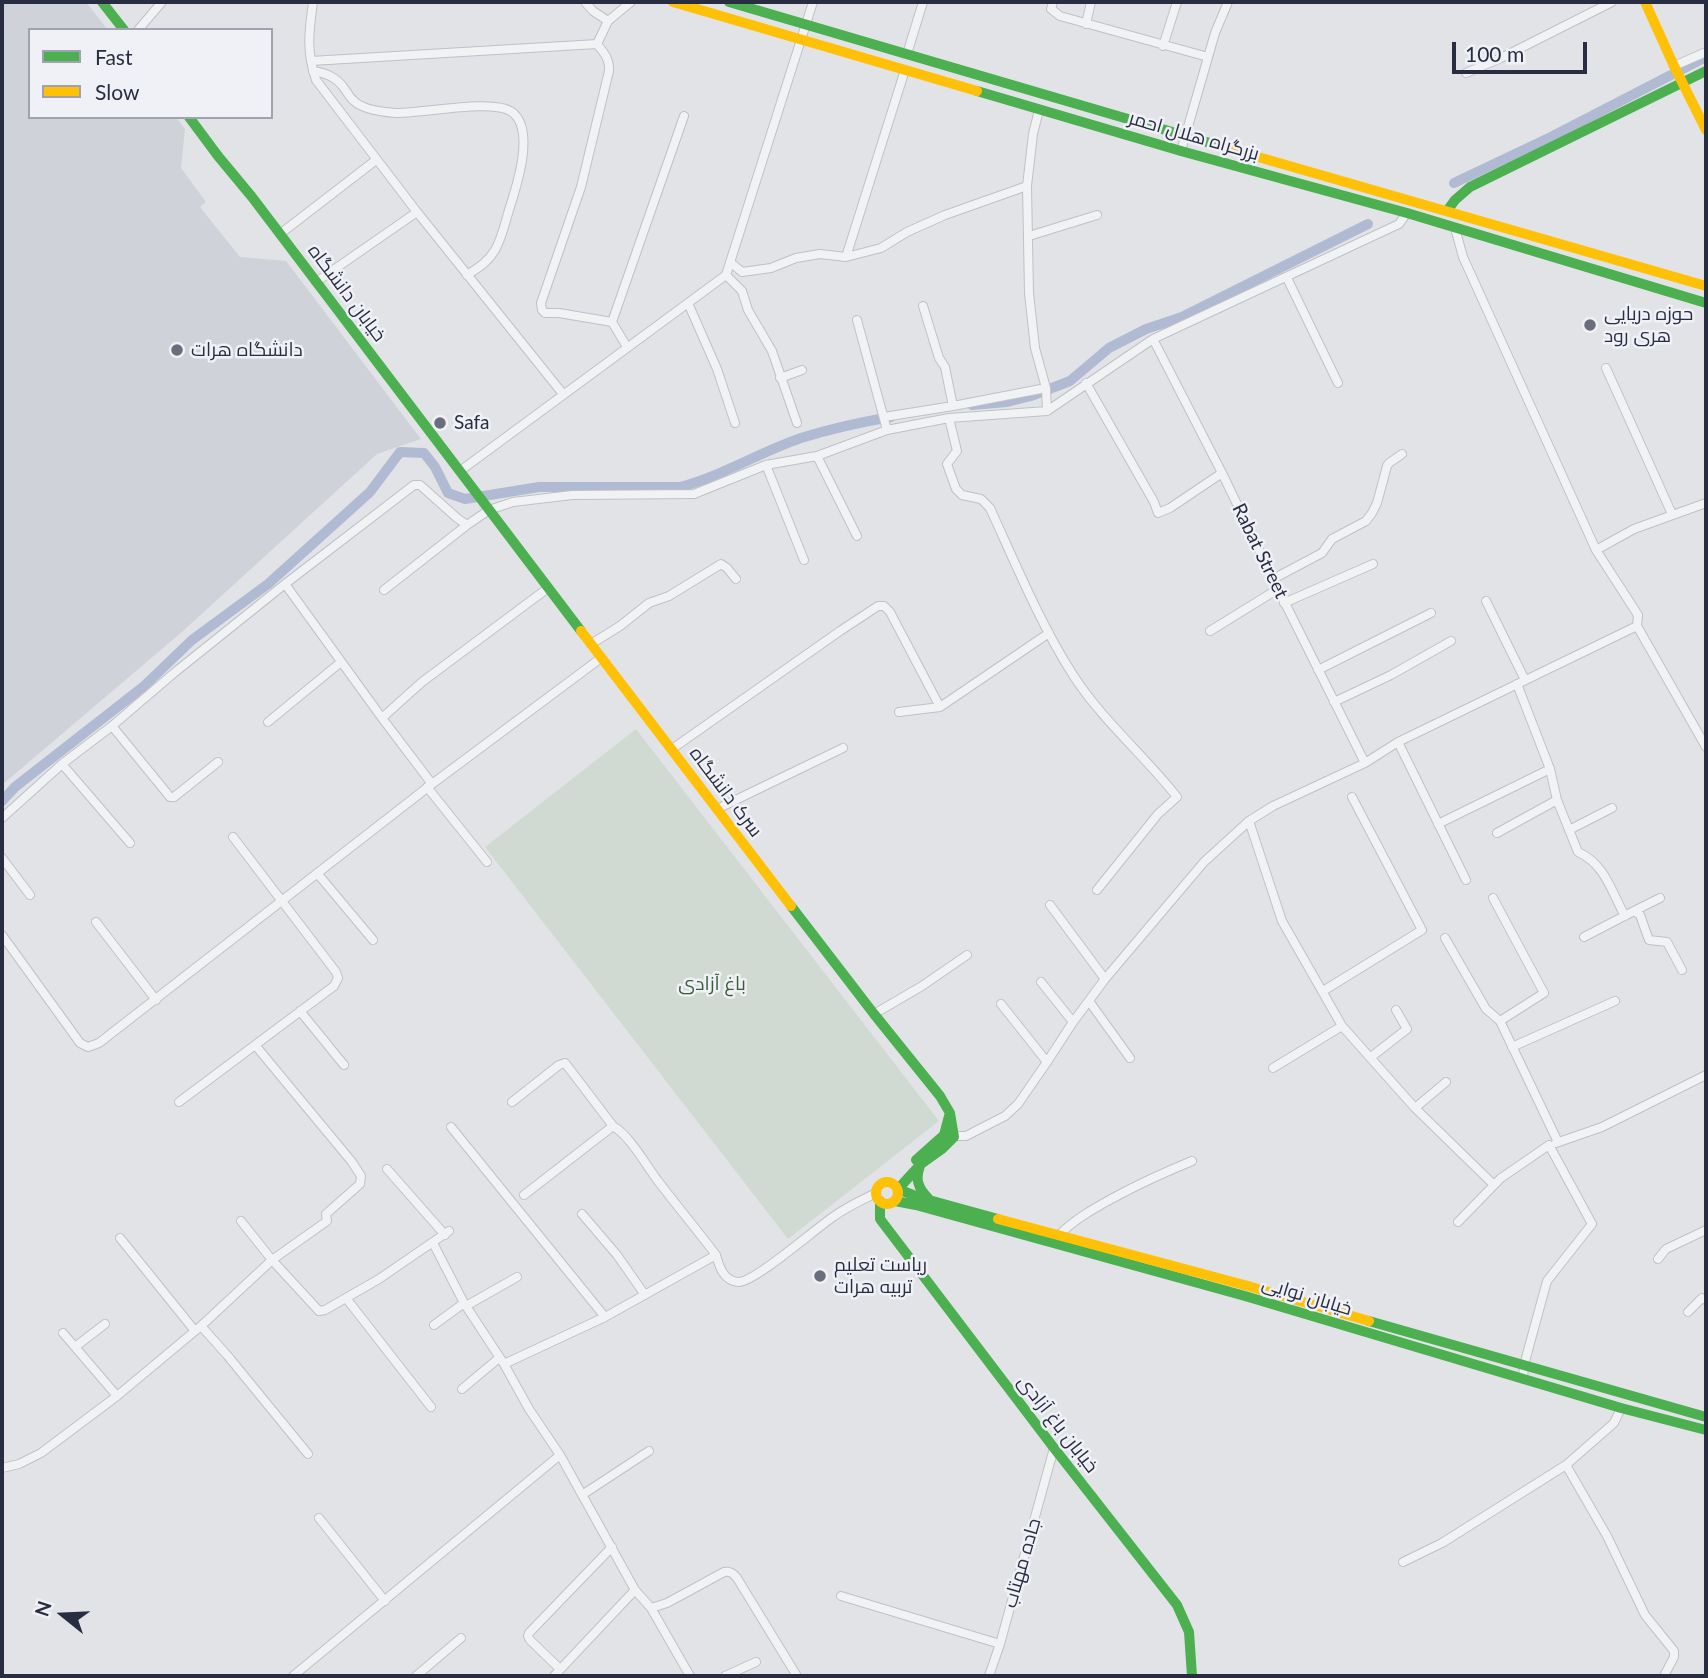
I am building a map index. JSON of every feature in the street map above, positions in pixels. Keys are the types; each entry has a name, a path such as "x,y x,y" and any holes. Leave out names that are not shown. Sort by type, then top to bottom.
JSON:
{"main road":[{"path":"102,2 122,28"},
{"name":"بزرگراه هلال احمر","path":"673,2 1181,151 1407,213 1706,303"},
{"name":"بزرگراه هلال احمر","path":"729,2 760,6 806,24 907,54 1706,286"},
{"path":"1645,2 1706,130"},
{"path":"1447,211 1470,187 1679,75 1706,71"},
{"name":"خیابان دانشگاه","path":"190,119 476,491"},
{"name":"سرک دانشگاه","path":"476,491 548,589 940,1096 950,1114 949,1136"},
{"path":"896,1186 942,1149 949,1136"},
{"path":"896,1186 884,1182 877,1188 878,1197 887,1204 895,1201 898,1198 896,1186 911,1164 949,1136"},
{"path":"921,1164 917,1173 919,1190 930,1200"},
{"name":"خیابان نوایی","path":"896,1186 930,1200 1248,1286 1706,1417"},
{"name":"خیابان باغ آزادی","path":"878,1197 880,1219 1177,1605 1189,1632 1192,1676"},
{"name":"خیابان نوایی","path":"895,1201 1245,1296 1621,1408 1706,1430"}],"street":[{"path":"140,28 162,2"},
{"path":"313,2 308,42 317,83 563,394"},
{"path":"585,2 608,21"},
{"path":"597,44 608,21 631,2"},
{"path":"460,471 726,275 813,2"},
{"path":"907,54 923,2"},
{"path":"1053,2 1051,9 1060,16 1208,57"},
{"path":"1086,24 1091,2"},
{"path":"1163,46 1177,2"},
{"path":"1181,151 1215,33 1228,2"},
{"path":"1466,73 1612,2"},
{"path":"311,61 597,44"},
{"path":"597,44 610,64 581,187 541,303 545,313 612,322 627,347"},
{"path":"1679,75 1706,52"},
{"path":"846,257 905,70"},
{"path":"313,71 327,73 340,82 354,102 366,108 396,113 500,108 512,112 519,120 524,134 521,171 500,240 494,253 467,275"},
{"path":"1040,110 1033,134 1027,186 1029,293 1035,348 1045,388 1047,411"},
{"path":"612,322 684,116"},
{"path":"280,234 376,160"},
{"path":"730,262 742,272 771,268 796,258 820,254 846,257 881,248 907,232 945,215 1027,186"},
{"path":"316,282 417,212"},
{"path":"384,590 467,525 486,506 552,496 694,494 766,466 817,456 887,430 949,418 1047,411 1153,339 1399,224 1407,213"},
{"path":"1029,236 1097,215"},
{"path":"1455,228 1463,257 1596,550 1638,615 1637,626 1706,747"},
{"path":"726,275 742,291 748,310 772,351 797,424"},
{"path":"1287,278 1338,383"},
{"path":"688,303 718,369 735,423"},
{"path":"923,306 939,358 945,367 953,406"},
{"path":"857,320 887,430"},
{"name":"Rabat Street","path":"1153,339 1365,763"},
{"path":"1606,368 1672,514"},
{"path":"780,378 802,370"},
{"path":"1086,383 1158,513 1170,508 1222,473"},
{"path":"884,417 1045,388"},
{"path":"949,418 957,451 947,464 956,489 962,495 981,499 990,508 1024,584 1074,676 1103,714 1177,797 1158,814 1097,890"},
{"path":"1273,579 1322,552 1332,539 1366,521 1377,503 1387,466 1402,454"},
{"path":"817,456 856,536"},
{"path":"766,466 804,560"},
{"path":"2,818 62,764 174,673 414,485 420,485 467,525"},
{"path":"1596,550 1634,529 1706,503"},
{"path":"591,644 649,603 669,596 721,564 736,579"},
{"path":"1284,603 1373,564"},
{"path":"285,584 487,862"},
{"path":"382,718 422,682 548,589"},
{"path":"1210,631 1278,589"},
{"path":"1486,601 1521,682 1550,769 1557,800 1578,852 1591,858 1601,870 1625,916"},
{"path":"671,749 878,606 884,606 890,612 940,707"},
{"path":"1318,670 1431,613"},
{"path":"949,1136 967,1136 1005,1116 1018,1104 1073,1021 1105,979 1203,862 1249,821 1273,806 1365,763 1398,742 1637,626"},
{"path":"899,712 940,707 1049,633"},
{"path":"1334,702 1391,675 1451,640"},
{"path":"2,935 80,1043 88,1047 99,1043 429,785 601,658"},
{"path":"268,722 341,662"},
{"path":"112,726 170,797 174,797 218,762"},
{"path":"1398,742 1466,880"},
{"path":"717,809 843,748"},
{"path":"62,764 130,843"},
{"path":"1438,824 1550,769"},
{"path":"1323,991 1422,930 1352,797"},
{"path":"1497,833 1557,800"},
{"path":"1569,830 1612,808"},
{"path":"1249,821 1282,921 1342,1026 1415,1108 1494,1185"},
{"path":"179,1102 334,986 338,978 233,837"},
{"path":"2,858 30,895"},
{"path":"317,873 373,940"},
{"path":"1493,898 1545,993 1500,1021"},
{"path":"1584,937 1660,898"},
{"path":"1050,905 1105,979"},
{"path":"1634,911 1640,915 1649,940 1667,942 1682,970"},
{"path":"96,922 156,1000"},
{"path":"1445,938 1486,1009 1500,1021 1559,1142"},
{"path":"874,1014 967,955"},
{"path":"1041,982 1073,1021"},
{"path":"1089,1001 1130,1058"},
{"path":"1512,1047 1615,1001"},
{"path":"1001,1004 1047,1062"},
{"path":"1371,1057 1407,1029 1396,1010"},
{"path":"300,1011 344,1065"},
{"path":"1273,1068 1342,1026"},
{"path":"2,1468 19,1464 41,1452 117,1396 198,1329 272,1260 327,1221 326,1214 360,1184 361,1176 352,1162 255,1045"},
{"path":"512,1102 565,1063 716,1255 720,1269 729,1279 742,1282 763,1270 835,1215 878,1197"},
{"path":"1458,1222 1502,1178 1549,1145 1602,1127 1706,1075"},
{"path":"1415,1108 1446,1082"},
{"path":"524,1195 613,1126"},
{"path":"452,1127 605,1317"},
{"path":"1523,1379 1524,1365 1547,1282 1592,1224 1549,1145"},
{"path":"1059,1235 1087,1213 1150,1178 1192,1161"},
{"path":"241,1221 272,1260 319,1311 325,1311 379,1279 447,1233 387,1169"},
{"path":"582,1214 617,1255 645,1295"},
{"path":"1658,1259 1666,1249 1706,1230"},
{"path":"120,1238 198,1329 227,1355 308,1454"},
{"path":"433,1243 465,1304 560,1455 635,1590 652,1608 690,1676"},
{"path":"462,1389 502,1361 605,1317 716,1255"},
{"path":"434,1325 465,1304 517,1277"},
{"path":"346,1298 431,1407"},
{"path":"1688,1312 1700,1299 1706,1300"},
{"path":"75,1347 105,1324"},
{"path":"63,1333 117,1396"},
{"path":"1402,1562 1442,1543 1566,1465 1614,1423 1621,1408"},
{"name":"جاده مهتاب","path":"989,1676 1054,1448"},
{"path":"582,1494 649,1451"},
{"path":"293,1676 560,1455"},
{"path":"1566,1465 1607,1536 1645,1615 1674,1651 1674,1657 1664,1676"},
{"path":"319,1518 385,1601"},
{"path":"612,1547 529,1633 530,1640 557,1673 635,1590"},
{"path":"652,1608 667,1603 724,1572 734,1574 797,1676"},
{"path":"841,1596 1000,1644"},
{"path":"416,1676 461,1638"},
{"path":"725,1676 756,1662"}],"shaded area":[{"name":"دانشگاه هرات","path":"2,2 86,2 106,28 28,28 28,119 178,119 185,129 181,168 206,202 200,207 240,257 286,261 421,439 377,454 183,631 2,785"}],"green space":[{"name":"باغ آزادی","path":"636,729 939,1121 788,1239 485,847"}],"waterway":[{"path":"1454,183 1551,137 1706,57"},
{"path":"972,405 1007,402 1070,381 1109,348 1146,329 1182,317 1368,224"},
{"path":"2,801 15,787 143,687 192,640 268,584 370,492 400,452 424,453 435,467 448,493 465,499 539,487 680,487 711,477 801,438 891,417"}],"traffic: fast":[{"path":"102,2 122,28"},
{"path":"729,2 1220,146"},
{"path":"1447,211 1470,187 1706,71"},
{"path":"977,91 1407,213 1706,303"},
{"path":"190,119 581,631"},
{"path":"791,906 940,1096 950,1113 954,1137 921,1164 898,1189 998,1219"},
{"path":"916,1160 944,1135 949,1116"},
{"path":"920,1166 918,1183 928,1198"},
{"path":"880,1201 880,1219 1177,1605 1189,1632 1192,1676"},
{"path":"895,1201 1245,1296 1621,1408 1706,1430"},
{"path":"1369,1321 1706,1417"}],"traffic: slow":[{"path":"673,2 977,91"},
{"path":"1645,2 1706,130"},
{"path":"1220,146 1706,286"},
{"path":"581,631 791,906"},
{"path":"887,1182 895,1185 898,1193 895,1201 887,1204 879,1201 876,1193 879,1185 887,1182"},
{"path":"998,1219 1369,1321"}],"place":[{"name":"حوزه دریایی هری رود","path":"1590,325"},
{"name":"دانشگاه هرات","path":"177,350"},
{"name":"Safa","path":"440,423"},
{"name":"ریاست تعلیم تربیه هرات","path":"820,1276"}]}
